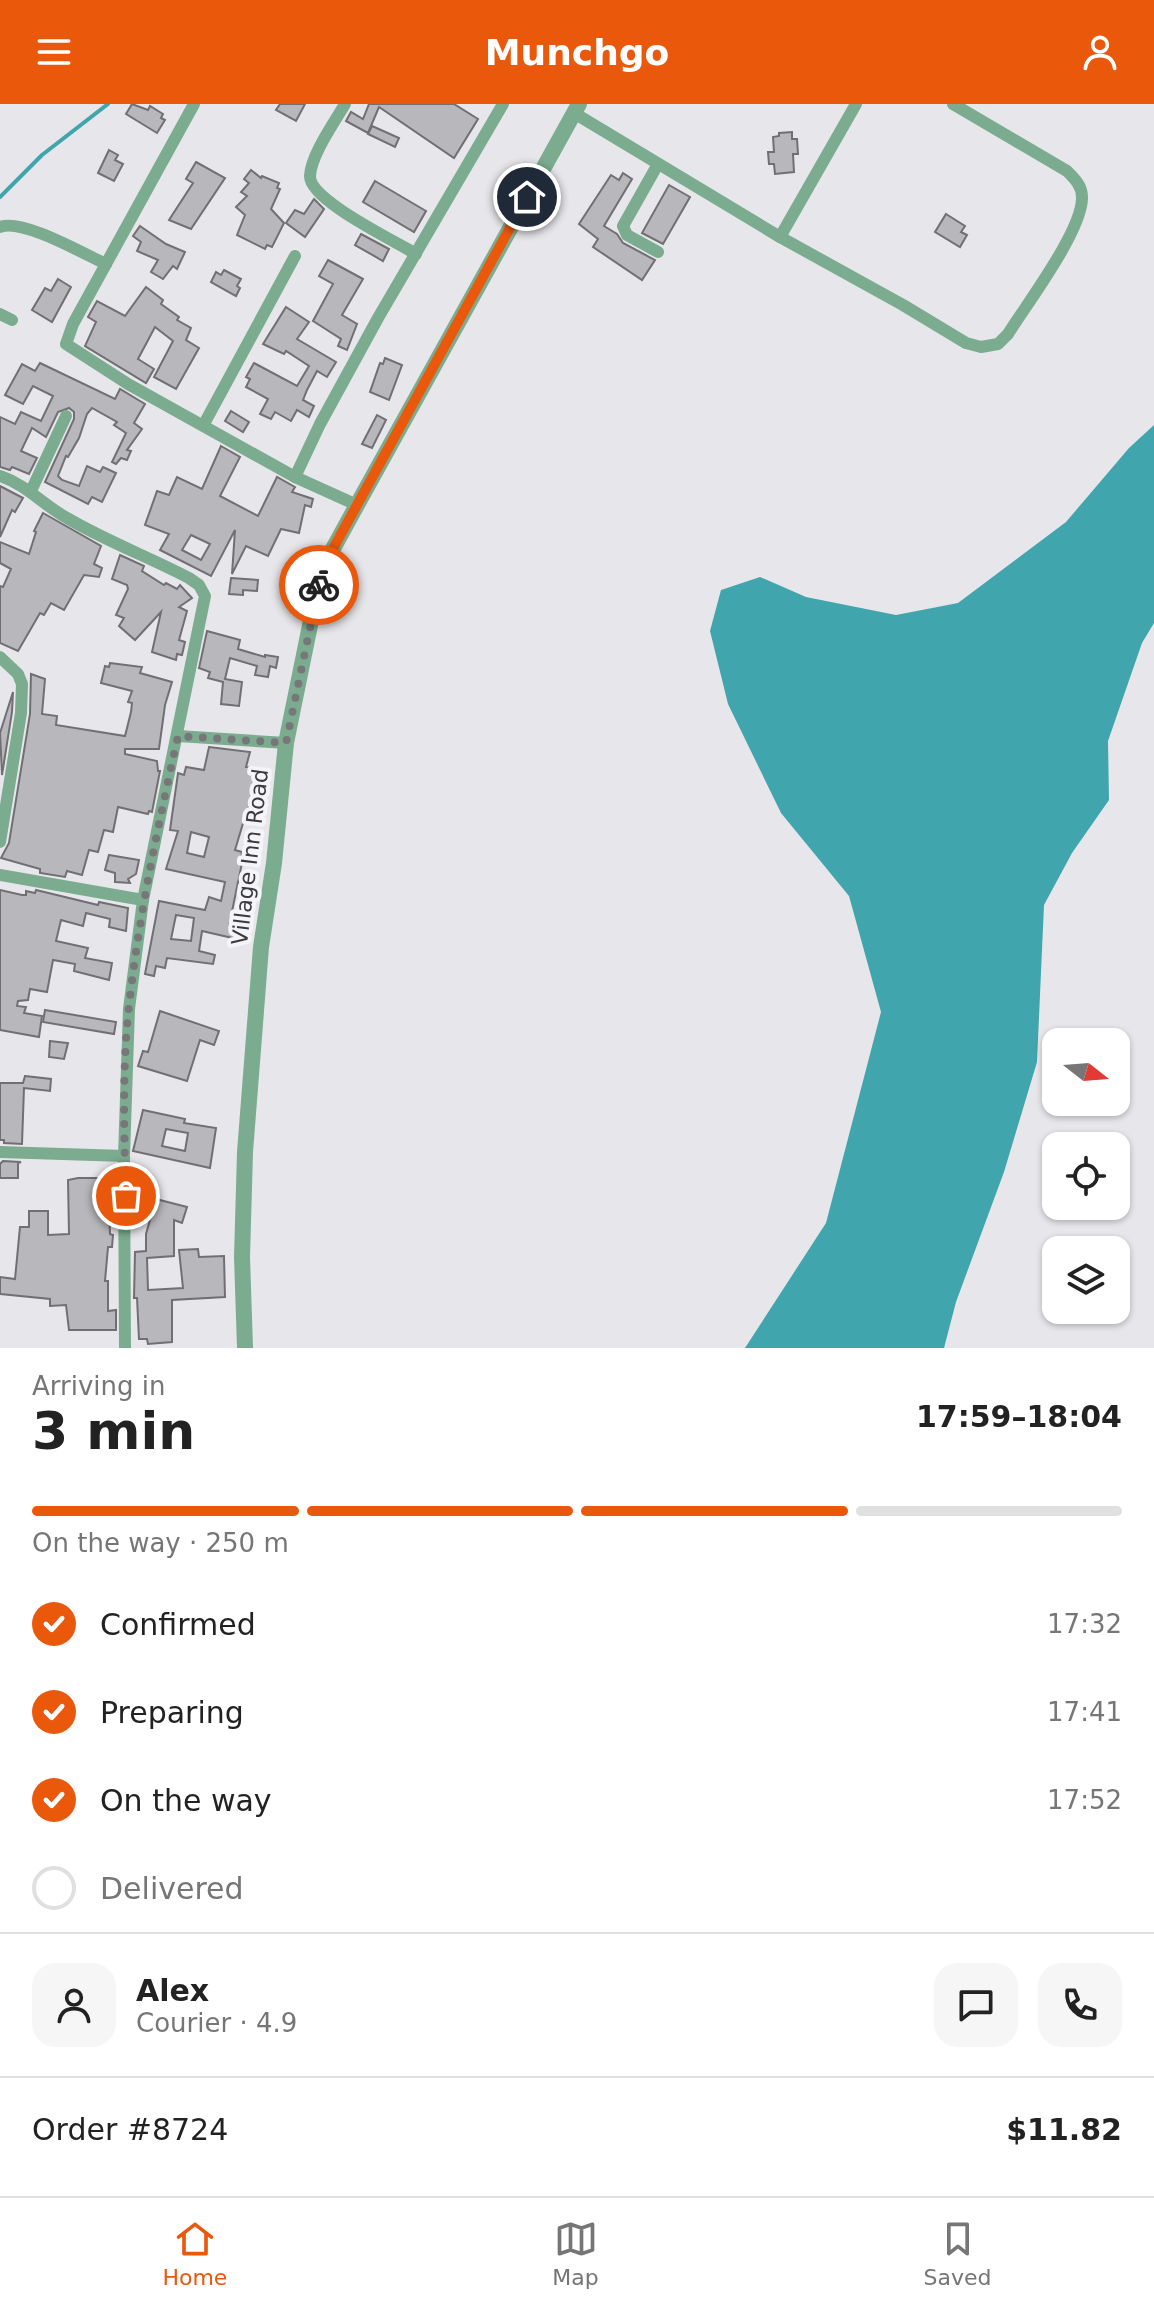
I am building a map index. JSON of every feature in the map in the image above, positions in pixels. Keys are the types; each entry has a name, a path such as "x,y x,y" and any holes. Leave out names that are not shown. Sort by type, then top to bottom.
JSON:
{"street":[{"path":"194,104 73,324 65,341 67,347 295,477 357,505"},
{"path":"345,104 315,160 311,184 338,210 416,254"},
{"path":"295,477 378,318 503,104"},
{"path":"780,237 856,104"},
{"path":"576,109 658,164 780,237 966,343 981,347 998,344 1008,334 1073,230 1083,196 1079,184 1067,171 953,104"},
{"name":"Village Inn Road","path":"245,1348 242,1244 246,1136 261,947 274,863 286,743 317,591 329,556 576,109"},
{"path":"658,164 623,226 627,235 658,252"},
{"path":"0,227 14,225 106,264"},
{"path":"204,424 295,256"},
{"path":"31,491 66,416"},
{"path":"0,476 31,491 46,507 189,578 204,591 205,603 143,900 129,1009 124,1156 125,1348"},
{"path":"0,657 18,674 22,684 21,713 0,842"},
{"path":"178,736 286,743"},
{"path":"0,875 143,900"},
{"path":"0,1152 124,1156"}],"water":[{"path":"1154,425 1154,623 1142,643 1108,741 1109,800 1072,853 1044,905 1037,1062 1004,1172 956,1302 944,1348 745,1348 826,1223 881,1012 849,896 781,813 728,704 710,631 721,590 760,577 806,597 896,615 958,603 1066,522 1129,448"}],"building":[{"path":"132,104 148,110 150,106 163,114 161,118 165,120 157,133 126,114"},
{"path":"280,104 305,104 296,121 276,110"},
{"path":"369,104 454,104 478,119 454,158 379,107 368,133 346,121 351,112 363,119"},
{"path":"372,126 399,138 395,147 368,134"},
{"path":"792,132 792,139 797,139 798,154 793,154 794,172 775,174 774,164 769,164 768,152 774,152 773,137"},
{"path":"109,150 118,155 115,160 123,164 114,181 98,173"},
{"path":"196,162 225,178 191,229 169,220 193,183 186,179"},
{"path":"251,170 261,178 279,183 277,188 280,189 271,209 284,223 272,247 267,245 265,249 237,235 245,215 236,207 247,196 241,192 249,183 244,179"},
{"path":"623,173 632,179 604,226 617,234 623,243 655,260 642,280 593,247 598,239 579,224 611,175 619,180"},
{"path":"375,181 426,211 414,232 363,202"},
{"path":"669,185 690,197 663,244 642,233"},
{"path":"314,199 324,209 305,237 286,223 295,210 304,214"},
{"path":"946,214 965,226 961,232 967,235 960,247 935,232"},
{"path":"140,226 166,244 185,252 177,269 173,266 163,279 151,272 158,260 137,251 141,242 133,236"},
{"path":"361,234 389,249 383,261 355,245"},
{"path":"328,260 363,279 342,315 357,324 347,350 338,346 341,339 313,321 333,284 319,276"},
{"path":"224,270 241,279 236,296 211,282 216,272 221,275"},
{"path":"58,279 71,287 52,322 32,310 45,288 51,291"},
{"path":"146,287 163,300 161,304 179,317 177,320 191,328 186,340 199,348 176,389 154,377 173,341 155,327 138,359 154,369 146,383 85,346 96,322 88,317 97,301 125,316"},
{"path":"286,307 309,322 297,339 336,362 327,377 317,371 307,390 303,400 314,406 309,417 297,410 291,421 275,412 271,419 260,414 268,399 246,387 250,379 246,377 254,363 297,386 309,366 286,351 284,354 263,344"},
{"path":"385,358 402,365 389,400 370,392 380,363 383,364"},
{"path":"40,363 115,399 120,389 145,404 134,423 142,429 127,450 131,451 127,460 121,458 116,464 112,462 126,433 114,425 117,422 92,408 79,438 66,456 58,476 79,486 87,466 100,472 103,467 116,473 102,502 92,497 88,504 45,482 74,419 74,412 69,408 58,412 46,437 32,428 21,451 37,458 29,474 12,467 10,470 0,467 0,417 15,424 21,412 41,421 53,396 33,386 23,404 5,395 22,364 35,371"},
{"path":"231,411 249,422 243,432 225,421"},
{"path":"377,415 386,420 372,448 362,444"},
{"path":"221,446 240,457 220,496 258,516 277,477 295,487 292,492 313,499 311,507 305,505 299,533 281,529 268,556 246,546 232,574 235,530 211,576 160,550 169,534 145,525 157,491 169,495 177,477 202,489","holes":["191,535 210,544 201,560 182,550"]},
{"path":"0,486 23,498 15,512 12,510 0,537"},
{"path":"43,513 101,546 94,564 102,568 99,577 84,575 64,610 51,603 44,615 40,613 18,651 0,643 0,586 3,587 11,569 0,563 0,542 29,554 34,531"},
{"path":"120,555 144,566 142,571 164,585 166,583 177,589 180,585 192,598 179,607 187,611 179,640 185,642 182,655 177,654 176,660 152,652 161,612 135,640 119,626 124,618 116,615 128,589 127,585 112,579"},
{"path":"231,578 258,580 257,591 243,590 243,595 229,594"},
{"path":"207,631 240,640 238,649 265,657 278,657 276,668 270,666 268,677 255,675 257,666 230,658 225,679 242,682 239,706 221,704 223,682 208,678 210,672 199,668"},
{"path":"110,663 142,667 140,673 172,682 165,705 159,749 125,749 125,754 157,761 160,771 152,812 148,814 118,807 113,832 104,830 98,852 89,850 82,875 67,871 65,877 40,873 40,869 1,858 9,843 30,714 31,674 45,679 42,714 57,716 56,725 125,736 132,691 101,683 105,666 109,667"},
{"path":"13,692 12,712 2,775 0,733"},
{"path":"209,747 250,752 246,767 259,769 235,850 242,852 242,863 229,926 240,928 237,939 202,931 199,951 215,955 213,964 167,958 165,968 156,966 154,976 145,974 159,901 205,910 209,897 221,901 225,882 166,869 178,831 170,830 178,773 184,775 186,767 204,770","holes":["191,832 209,837 204,857 187,853","176,915 194,918 191,941 171,939"]},
{"path":"109,855 139,860 136,874 128,879 130,883 115,882 115,873 105,870"},
{"path":"0,890 26,895 26,891 35,893 36,890 98,905 99,902 128,908 126,931 109,927 110,919 86,913 83,926 61,920 56,941 88,948 85,958 112,963 109,980 74,971 75,964 53,960 47,992 30,989 28,1000 18,1001 17,1006 26,1007 24,1013 42,1016 39,1037 0,1030"},
{"path":"45,1010 116,1022 114,1034 43,1022"},
{"path":"160,1011 219,1031 214,1045 200,1040 187,1081 138,1066 143,1051 148,1052"},
{"path":"50,1041 68,1043 64,1059 49,1057"},
{"path":"25,1076 51,1079 50,1091 24,1088 22,1144 4,1143 0,1140 0,1083 23,1083"},
{"path":"143,1110 185,1119 184,1123 216,1128 210,1168 133,1151","holes":["166,1129 188,1133 185,1151 162,1146"]},
{"path":"3,1161 21,1162 18,1163 18,1178 0,1178 0,1164"},
{"path":"101,1178 102,1189 115,1189 115,1203 109,1203 110,1234 113,1235 112,1247 108,1247 105,1281 108,1281 108,1311 116,1310 116,1330 69,1330 66,1305 50,1306 50,1299 0,1294 0,1277 15,1279 20,1227 29,1227 29,1211 48,1211 48,1235 69,1234 68,1180"},
{"path":"156,1199 187,1207 182,1223 174,1220 174,1256 147,1258 148,1290 183,1288 179,1250 198,1249 199,1257 224,1256 225,1297 172,1300 172,1342 148,1344 147,1339 139,1339 137,1298 134,1298 135,1252 146,1251 146,1234"}],"waterway":[{"path":"0,197 42,155 108,104"}],"way so far":[{"path":"126,1196 125,1067 129,1009 143,900 178,736 286,743 319,585"}],"route":[{"path":"319,585 329,556 527,197"}]}
